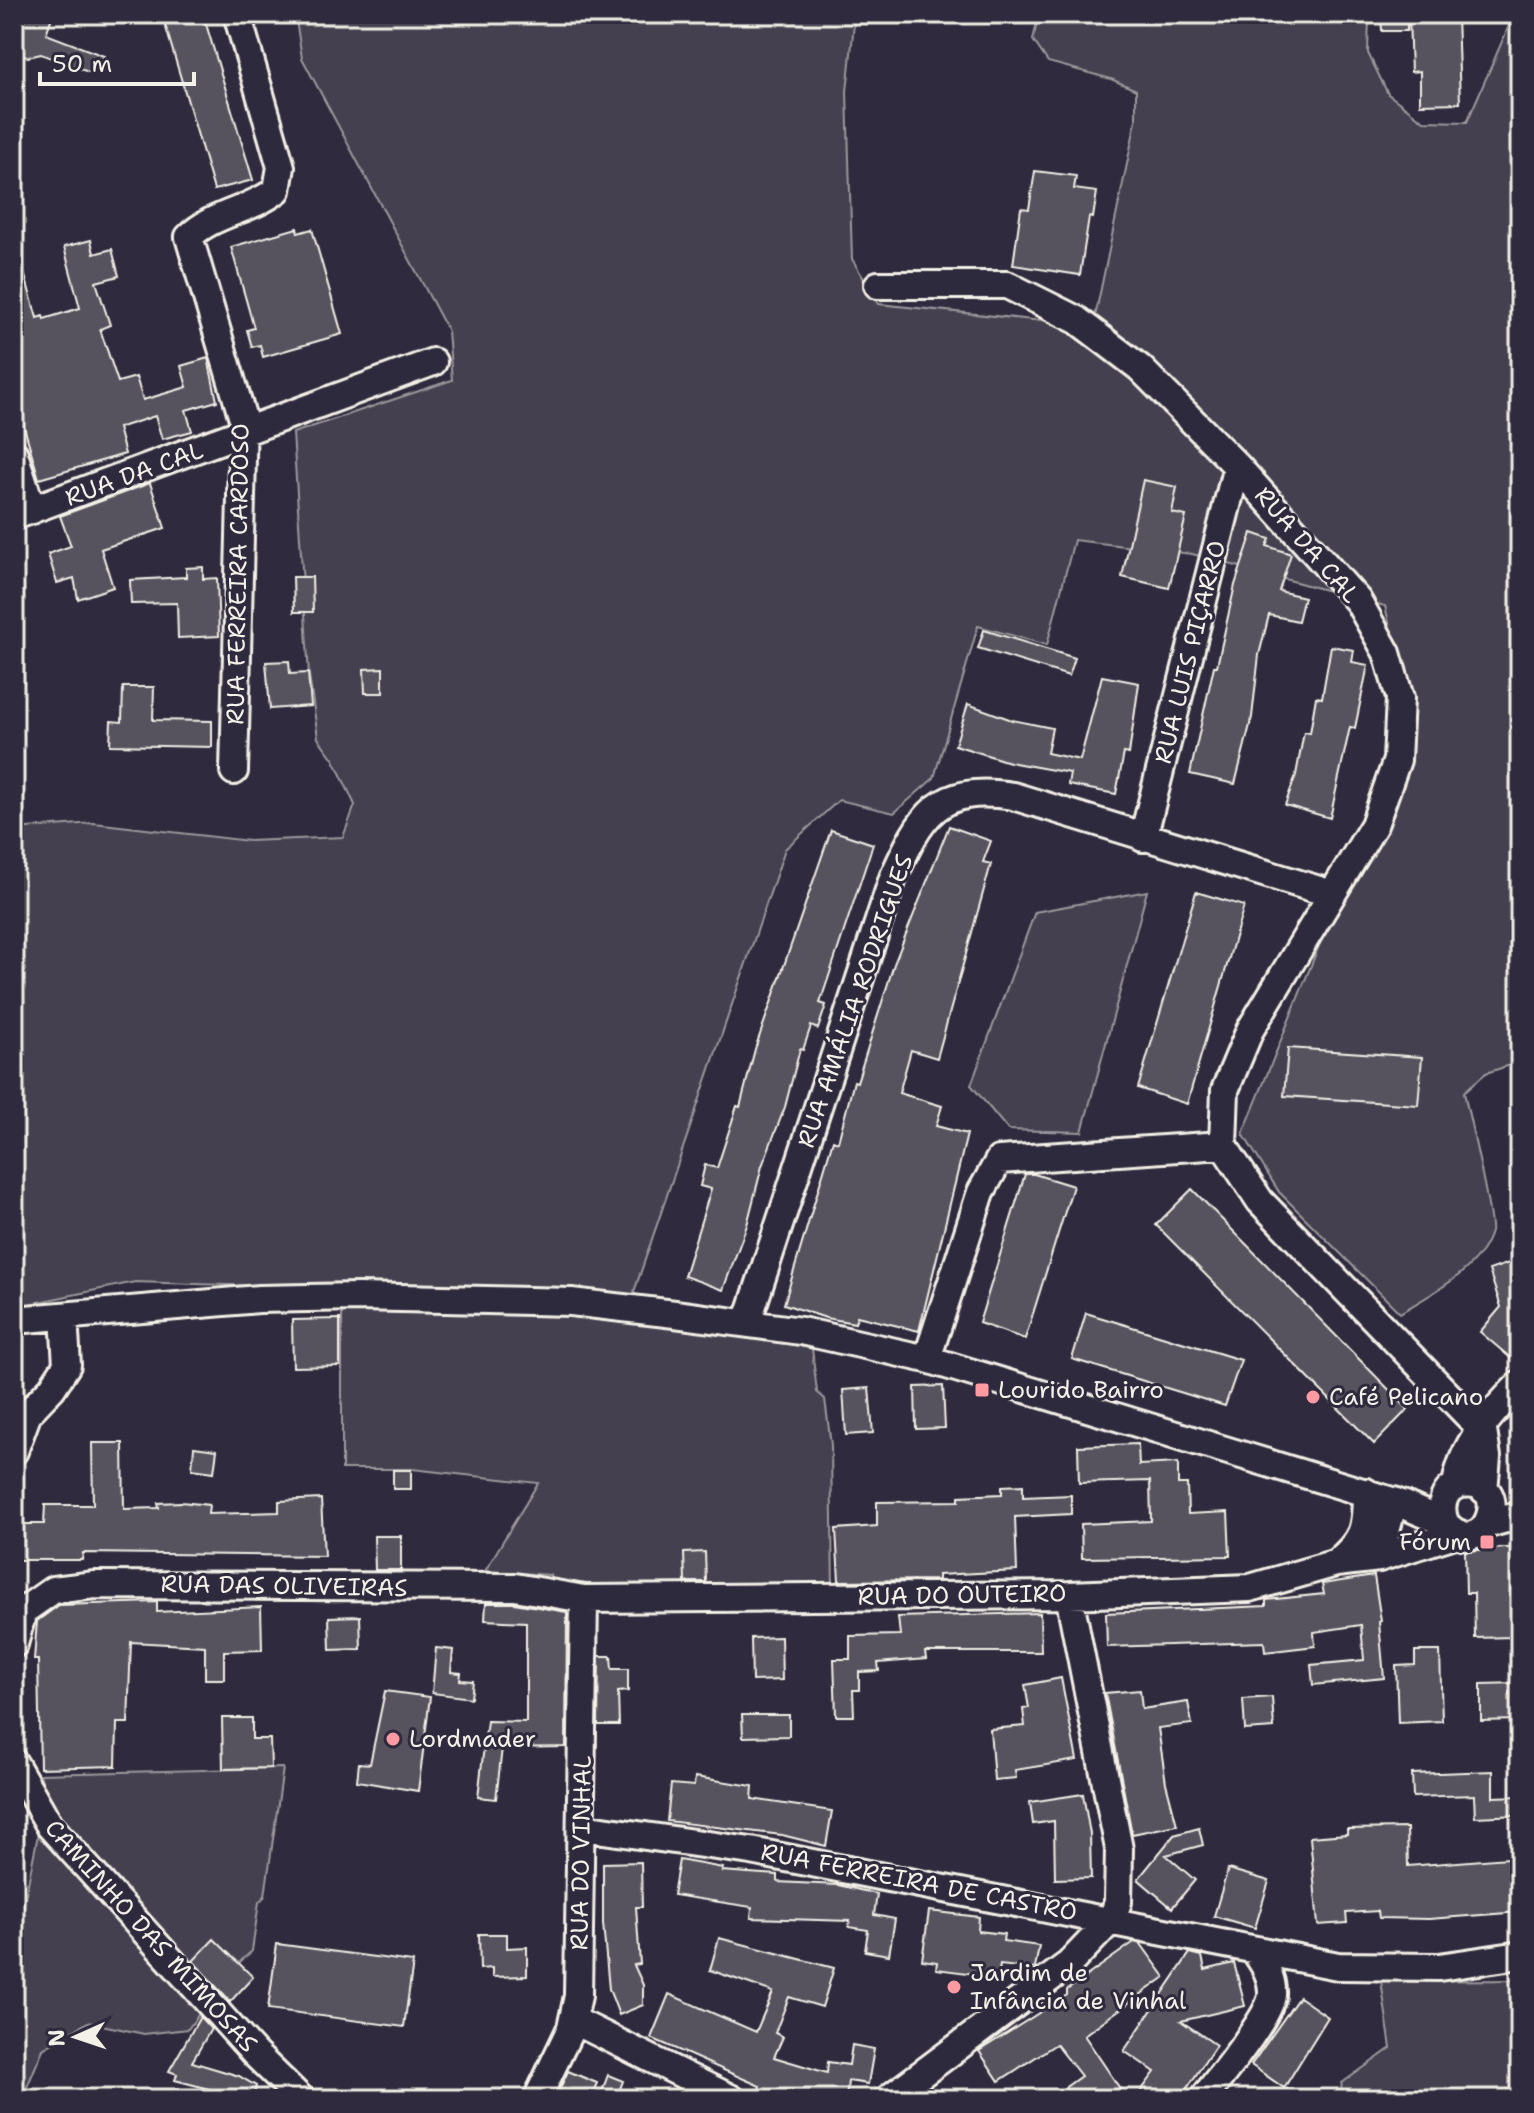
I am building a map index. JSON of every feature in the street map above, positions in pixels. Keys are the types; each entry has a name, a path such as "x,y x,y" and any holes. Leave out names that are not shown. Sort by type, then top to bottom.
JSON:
{"street":[{"name":"RUA FERREIRA CARDOSO","path":"234,771 243,419 189,237 202,224 260,203 277,190 281,167 237,14"},
{"name":"RUA DA CAL","path":"878,285 1007,285 1077,320 1140,368 1237,466 1358,601 1387,653 1400,698 1397,760 1374,825 1250,1030 1225,1090 1223,1145"},
{"name":"RUA DA CAL","path":"23,513 433,362"},
{"path":"14,454 23,513"},
{"name":"RUA LUIS PIÇARRO","path":"1143,838 1237,466"},
{"name":"RUA AMÁLIA RODRIGUES","path":"747,1323 893,878 914,830 947,800 956,795 987,791 1013,796 1332,894"},
{"path":"927,1359 981,1192 999,1160 1223,1145 1260,1201 1483,1431 1487,1493 1493,1508 1488,1524"},
{"path":"14,1320 259,1299 358,1297 571,1302 747,1323 927,1359 1399,1503 1451,1510"},
{"path":"14,1451 28,1413 52,1388 67,1365 64,1316"},
{"path":"1451,1510 1467,1447 1483,1431 1494,1410 1520,1384"},
{"path":"1451,1510 1473,1484 1487,1493 1520,1502"},
{"path":"1336,1563 1358,1545 1363,1530 1366,1492"},
{"path":"1379,1558 1399,1503"},
{"name":"RUA DO OUTEIRO","path":"584,1599 1069,1595 1250,1588 1336,1563 1379,1558 1451,1510 1474,1534 1488,1524"},
{"path":"1488,1524 1520,1515"},
{"name":"RUA DAS OLIVEIRAS","path":"14,1644 23,1611 53,1590 95,1585 515,1587 584,1599"},
{"path":"888,2099 1069,1964 1112,1919 1118,1902 1119,1849 1069,1595"},
{"name":"RUA DO VINHAL","path":"537,2099 573,2020 578,1996 584,1599"},
{"name":"CAMINHO DAS MIMOSAS","path":"14,1763 50,1826 255,2054 301,2099"},
{"name":"RUA FERREIRA DE CASTRO","path":"582,1827 751,1851 1112,1919 1338,1966 1439,1967 1516,1960"},
{"path":"1203,2099 1253,2031 1272,1997 1269,1971 1254,1950"},
{"path":"573,2020 732,2099"}],"shaded area":[{"path":"295,14 855,14 847,92 852,259 879,304 1033,320 1095,317 1136,121 1136,90 1111,79 1048,62 1033,40 1039,14 1369,14 1368,53 1388,94 1424,121 1467,122 1514,14 1520,14 1520,1062 1486,1073 1464,1092 1491,1223 1485,1246 1466,1269 1400,1313 1279,1192 1243,1134 1337,901 1381,810 1397,656 1385,606 1192,554 1074,540 1047,645 978,626 934,778 894,813 839,800 785,849 634,1292 631,1319 812,1348 817,1392 825,1399 831,1445 833,1592 627,1588 550,1580 550,1575 485,1571 538,1483 412,1469 342,1469 342,1312 316,1288 135,1282 14,1307 14,829 94,823 249,841 343,837 355,805 334,760 318,738 309,675 293,433 452,380 448,331 302,58"},
{"path":"1147,891 1082,1132 1008,1130 971,1085 1035,912"},
{"path":"283,1768 265,1896 259,1902 252,1951 230,1971 188,2029 144,2034 88,2022 43,2049 22,2099 14,2099 14,1925 20,1923 46,1795 40,1774"},
{"path":"1520,1980 1520,2099 1339,2099 1342,2083 1391,2048 1381,1981"}],"building":[{"path":"14,14 53,14 46,34 104,56 98,70 88,72 41,54 28,57 14,52"},
{"path":"187,14 203,14 253,180 214,190 164,21"},
{"path":"1381,14 1407,14 1407,31 1382,31"},
{"path":"1457,15 1460,103 1420,104 1420,71 1411,72 1409,16"},
{"path":"1035,171 1076,176 1074,189 1097,192 1093,218 1089,217 1080,275 1013,265 1021,208 1029,209"},
{"path":"297,228 298,233 312,229 342,334 263,357 260,345 252,347 247,330 254,328 231,247"},
{"path":"91,240 94,254 112,249 119,276 96,282 110,325 100,329 118,382 136,377 143,400 187,387 181,366 208,358 217,401 186,410 192,431 162,439 155,416 118,428 125,454 39,479 14,392 14,256 19,255 37,318 43,316 44,319 80,308 64,247"},
{"path":"1143,480 1177,487 1172,513 1186,516 1169,588 1122,577"},
{"path":"150,483 165,528 101,549 113,587 78,599 74,578 57,583 48,554 71,546 60,516"},
{"path":"1252,533 1270,539 1267,546 1291,554 1279,591 1304,597 1298,621 1269,615 1259,655 1252,717 1235,784 1190,774 1214,666 1217,666 1235,585"},
{"path":"203,567 203,579 217,578 219,636 178,638 177,603 131,604 130,580 186,577 186,568"},
{"path":"293,577 312,577 313,612 294,612"},
{"path":"984,630 1075,658 1069,676 978,648"},
{"path":"1331,646 1354,650 1352,662 1368,665 1355,728 1350,727 1330,818 1285,805 1296,775 1304,732 1310,733 1316,697 1322,698"},
{"path":"289,661 290,674 308,673 311,706 270,709 266,662"},
{"path":"383,668 383,693 365,693 364,669"},
{"path":"1102,676 1139,683 1129,754 1124,753 1116,794 1068,785 1070,773 1009,762 955,745 968,704 1012,720 1052,728 1047,753 1080,760"},
{"path":"123,687 154,687 153,720 212,721 212,747 110,745 111,721 122,722"},
{"path":"949,826 991,841 983,862 991,864 937,1058 911,1050 899,1093 942,1106 936,1126 967,1134 919,1331 857,1316 855,1323 826,1318 784,1304 833,1140 838,1142 854,1081 857,1082 894,964"},
{"path":"831,830 873,844 820,1003 826,1005 818,1029 811,1026 803,1050 800,1049 785,1107 762,1166 747,1225 723,1290 684,1276 711,1189 700,1186 705,1165 717,1168 737,1106 740,1107 755,1049"},
{"path":"1196,892 1244,906 1187,1104 1138,1088"},
{"path":"1288,1048 1422,1057 1418,1105 1284,1096"},
{"path":"1025,1174 1073,1186 1025,1339 979,1323"},
{"path":"1192,1189 1408,1409 1374,1444 1156,1225"},
{"path":"1512,1262 1520,1286 1520,1366 1480,1332 1501,1307 1489,1270"},
{"path":"1086,1313 1241,1360 1225,1406 1072,1359"},
{"path":"340,1319 340,1366 293,1367 292,1320"},
{"path":"943,1386 945,1428 916,1429 915,1387"},
{"path":"869,1388 873,1433 846,1435 843,1390"},
{"path":"92,1443 123,1443 124,1509 159,1508 158,1503 181,1502 209,1505 208,1514 279,1512 279,1501 321,1499 324,1556 83,1553 82,1560 18,1560 18,1524 44,1524 45,1505 93,1505"},
{"path":"1138,1444 1139,1465 1178,1463 1178,1484 1187,1484 1188,1514 1228,1512 1230,1556 1082,1558 1081,1524 1151,1521 1150,1481 1079,1483 1078,1446"},
{"path":"194,1447 217,1450 214,1472 192,1469"},
{"path":"393,1470 411,1470 411,1489 393,1489"},
{"path":"1023,1485 1023,1497 1071,1495 1071,1514 1015,1517 1017,1571 938,1575 938,1580 839,1581 836,1529 877,1526 877,1502 959,1501 959,1496 1002,1494 1002,1486"},
{"path":"374,1536 401,1536 401,1570 375,1570"},
{"path":"1520,1547 1520,1592 1511,1592 1513,1637 1475,1638 1474,1593 1466,1593 1465,1551"},
{"path":"705,1552 706,1582 685,1582 684,1553"},
{"path":"1374,1576 1381,1621 1384,1678 1313,1685 1311,1665 1364,1660 1361,1625 1314,1632 1315,1646 1265,1652 1264,1642 1107,1647 1106,1613 1266,1606 1266,1600 1324,1594 1322,1584"},
{"path":"157,1602 157,1612 261,1607 262,1650 224,1651 224,1679 205,1679 205,1646 131,1642 128,1723 117,1723 116,1766 40,1768 38,1660 34,1660 37,1621 59,1605"},
{"path":"486,1603 514,1603 567,1612 566,1747 502,1748 496,1799 478,1797 487,1721 526,1722 526,1622 485,1620"},
{"path":"1040,1613 1041,1652 925,1652 926,1659 878,1663 879,1671 859,1672 859,1690 853,1690 854,1716 836,1716 834,1659 850,1659 850,1636 900,1635 898,1617"},
{"path":"360,1616 361,1649 330,1650 329,1617"},
{"path":"781,1637 782,1680 752,1681 751,1638"},
{"path":"436,1648 453,1650 451,1672 461,1673 460,1680 473,1681 471,1698 432,1693"},
{"path":"1415,1651 1440,1651 1442,1721 1398,1723 1396,1666 1415,1665"},
{"path":"599,1656 611,1656 612,1669 628,1669 628,1691 618,1692 619,1725 598,1725"},
{"path":"1061,1678 1077,1760 1015,1770 1016,1778 994,1780 990,1729 1025,1726 1023,1709 1029,1708 1025,1685"},
{"path":"1518,1683 1518,1720 1481,1721 1481,1684"},
{"path":"1140,1690 1142,1709 1188,1702 1192,1724 1158,1728 1166,1783 1177,1825 1132,1834 1105,1693"},
{"name":"Lordmader","path":"385,1691 430,1697 418,1791 357,1781 359,1763 370,1764"},
{"path":"1272,1697 1274,1728 1245,1730 1243,1699"},
{"path":"742,1715 789,1715 789,1736 743,1737"},
{"path":"222,1718 252,1718 252,1739 270,1739 271,1768 223,1769"},
{"path":"1493,1771 1493,1797 1520,1796 1520,1815 1475,1817 1474,1795 1413,1797 1412,1774"},
{"path":"695,1777 753,1786 752,1799 832,1811 826,1846 782,1835 667,1821 671,1784 694,1786"},
{"path":"1083,1794 1090,1834 1091,1878 1055,1879 1054,1821 1033,1824 1030,1802"},
{"path":"1199,1828 1203,1845 1166,1855 1195,1880 1172,1908 1138,1879 1174,1835"},
{"path":"1407,1828 1408,1866 1520,1857 1520,1912 1429,1919 1379,1918 1378,1911 1346,1913 1347,1923 1318,1925 1310,1837 1347,1834 1347,1829"},
{"path":"679,1860 723,1868 722,1871 778,1875 778,1882 838,1885 877,1894 874,1915 895,1919 889,1955 865,1951 868,1930 849,1927 850,1921 751,1918 752,1907 673,1895"},
{"path":"641,1862 642,1907 636,1907 640,1964 634,1965 643,1985 643,2005 619,2015 609,1989 603,1923 603,1863"},
{"path":"1228,1869 1269,1881 1255,1928 1214,1916"},
{"path":"929,1911 979,1917 978,1931 1004,1934 1003,1941 1039,1946 1035,1969 1000,1965 998,1977 936,1969 937,1962 922,1960"},
{"path":"479,1934 507,1934 507,1948 527,1947 527,1976 492,1977 492,1968 480,1969"},
{"path":"719,1938 834,1968 822,2007 789,1997 775,2033 783,2037 774,2057 827,2073 828,2062 849,2065 852,2045 874,2049 868,2084 848,2081 846,2099 804,2094 802,2099 790,2099 759,2089 760,2086 651,2038 669,1994 756,2032 773,1992 710,1970"},
{"path":"214,1939 253,1977 230,2002 193,1961"},
{"path":"1134,1942 1141,1944 1165,1977 1084,2035 1127,2099 1049,2099 1081,2076 1056,2044 999,2081 979,2051 1067,1995 1067,1990"},
{"path":"277,1944 413,1962 404,2027 268,2009"},
{"path":"1190,1953 1202,1956 1205,1970 1234,1963 1245,2006 1181,2021 1216,2045 1180,2099 1135,2099 1155,2072 1124,2051"},
{"path":"1299,1997 1328,2017 1284,2088 1251,2065"},
{"path":"200,2017 211,2029 192,2062 239,2076 256,2086 253,2099 207,2099 209,2089 175,2080 177,2074 169,2071"},
{"path":"568,2071 597,2083 590,2099 555,2099"},
{"path":"608,2075 623,2081 616,2099 599,2099"}],"place":[{"name":"Lourido Bairro","path":"982,1390"},
{"name":"Café Pelicano","path":"1313,1397"},
{"name":"Fórum","path":"1487,1542"},
{"name":"Lordmader","path":"393,1739"},
{"name":"Jardim de Infância de Vinhal","path":"954,1987"}]}
